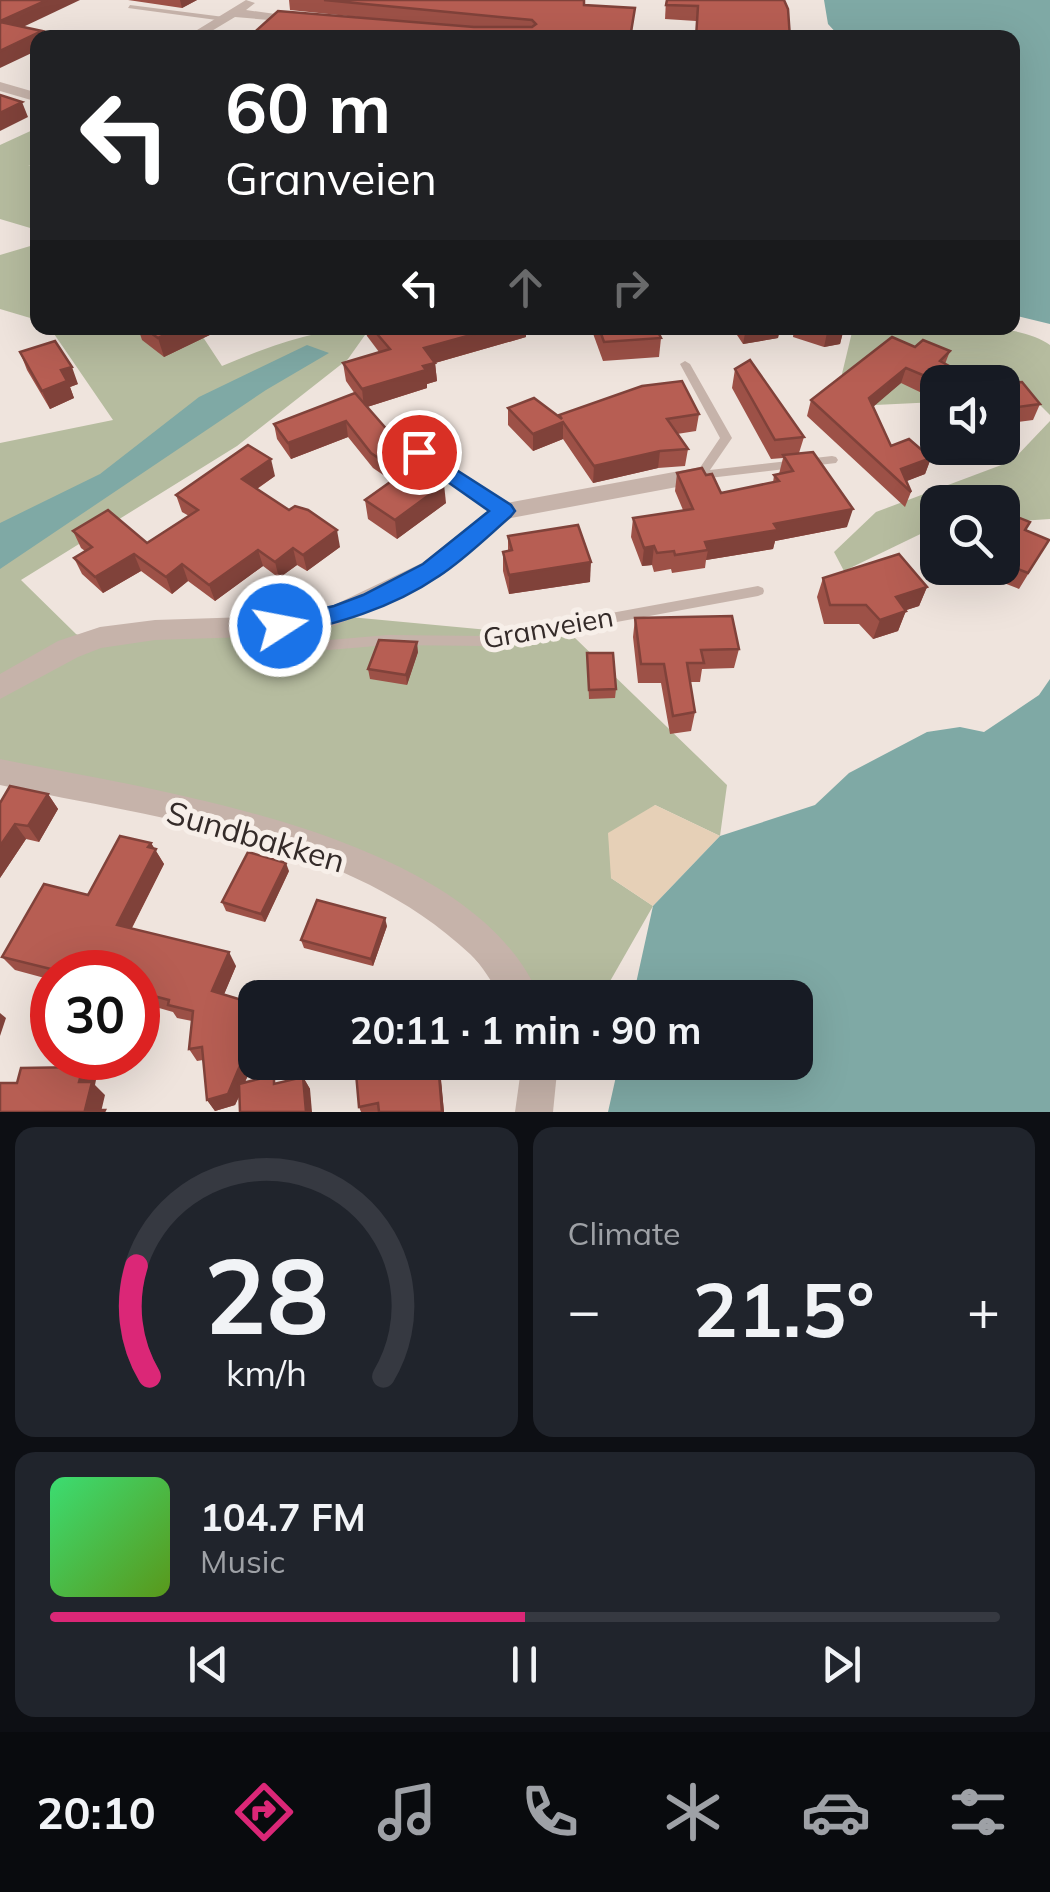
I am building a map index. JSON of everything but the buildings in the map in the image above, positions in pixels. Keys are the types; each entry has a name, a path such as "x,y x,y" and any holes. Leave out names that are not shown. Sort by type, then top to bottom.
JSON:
{"street":[{"path":"204,30 253,0"},
{"path":"229,16 328,21"},
{"path":"0,86 30,95"},
{"name":"Granveien","path":"0,688 68,648 100,638 155,630 280,626 337,615 431,570 504,511 701,475"},
{"name":"Sundbakken","path":"0,772 254,829 325,849 410,888 457,918 508,966 515,980"},
{"path":"534,1112 538,1080"}],"lane":[{"path":"130,8 229,16"},
{"path":"685,364 726,438 701,475"},
{"path":"419,452 504,511"},
{"name":"Granveien","path":"701,475 832,460"},
{"name":"Granveien","path":"280,626 301,638 328,645 388,640 486,641 758,591"}],"green space":[{"path":"30,131 30,228 0,219 0,145"},
{"path":"30,246 30,318 0,309 0,255"},
{"path":"1020,333 1050,345 1050,415 1033,398 1020,398 1020,365 920,365 920,403 834,407 851,335"},
{"path":"55,335 202,335 222,366 312,335 365,335 348,359 237,446 21,580 76,634 85,638 318,614 575,638 727,785 720,836 655,805 611,878 653,906 611,980 494,980 415,891 241,835 0,776 0,443 113,420"},
{"path":"1050,421 1050,519 1020,521 1020,485 948,485 1001,465 1020,465 1020,453"},
{"path":"920,496 920,534 844,571 834,552 876,512"}],"sand":[{"path":"655,805 720,836 653,906 611,878 608,833"}],"water":[{"path":"824,0 1050,0 1050,324 1020,317 1020,30 834,30 828,24"},
{"path":"307,345 329,353 266,390 0,569 0,523 100,474 199,397"},
{"path":"1050,679 1050,1112 608,1112 615,1080 813,1080 813,980 637,980 653,906 720,836 815,805 849,773 927,732 960,727 984,732 1039,695"}],"route":[{"path":"280,626 337,615 371,602 431,570 504,511 419,452"}]}
